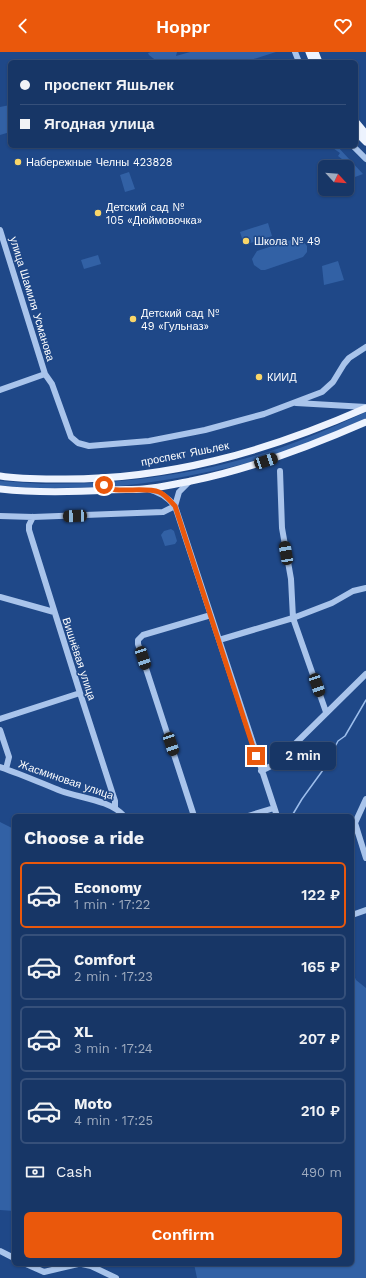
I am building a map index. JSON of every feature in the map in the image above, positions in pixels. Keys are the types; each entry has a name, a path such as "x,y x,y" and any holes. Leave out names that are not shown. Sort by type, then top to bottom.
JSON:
{"main road":[{"path":"358,124 366,134"},
{"path":"358,134 366,142"},
{"name":"проспект Яшьлек","path":"0,476 30,479 112,478 164,471 242,454 320,428 366,407"},
{"path":"0,489 17,491 73,492 144,489 191,481 244,468 278,457 325,440 366,422"},
{"path":"111,490 104,485 112,478"}],"street":[{"path":"355,148 366,159"},
{"name":"улица Шамиля Усманова","path":"0,230 45,374 52,384 71,437 78,443 89,446 149,441 205,430 264,414 294,403"},
{"path":"294,403 326,388 333,382 349,358 366,347"},
{"path":"0,390 45,374"},
{"path":"294,403 366,407"},
{"path":"280,471 282,528 291,579 293,618 326,712"},
{"path":"0,516 33,517 163,512 175,506 179,492 191,481"},
{"path":"144,489 166,496 175,506 276,814"},
{"name":"Вишнёвая улица","path":"33,517 29,525 29,530 115,801 115,808"},
{"path":"219,640 293,618 332,603 353,591 366,588"},
{"path":"0,597 54,612"},
{"path":"193,814 138,644 138,640 143,635 211,615"},
{"path":"261,771 285,759 296,744 326,712 366,674"},
{"path":"0,719 80,694"},
{"path":"0,730 9,757 3,768"},
{"name":"Жасминовая улица","path":"3,768 60,790 115,808 122,814"},
{"path":"366,799 355,822 366,858"},
{"path":"254,814 274,808"},
{"path":"354,914 366,910"},
{"path":"0,1251 12,1257"},
{"path":"29,1266 45,1275 72,1266"},
{"path":"91,1266 116,1278"}],"shaded area":[{"path":"177,52 176,56 190,52 276,52 250,60 155,60 148,53"},
{"path":"8,105 8,133 0,135 0,107"},
{"path":"333,148 339,148 350,160 343,160 338,156 340,153"},
{"path":"354,164 363,174 354,177"},
{"path":"129,172 135,189 125,192 120,175"},
{"path":"268,223 272,236 244,245 240,232"},
{"path":"297,238 302,240 307,246 307,252 303,257 265,270 261,270 254,265 252,259 257,251"},
{"path":"98,255 101,264 84,269 81,260"},
{"path":"338,261 344,280 324,285 322,266"},
{"path":"366,412 366,418 305,444 258,460 216,470 156,481 111,487 108,483 213,467 247,458 307,438"},
{"path":"0,481 42,484 101,483 101,487 13,487 0,486"},
{"path":"171,529 174,531 177,541 175,544 165,546 161,535 164,531"},
{"path":"0,822 12,828 12,1211 0,1210"},
{"path":"354,975 356,980 366,988 366,1278 197,1278 194,1266 354,1266"}],"waterway":[{"path":"293,814 323,770 338,741 345,736 366,700"}],"place":[{"name":"Набережные Челны 423828","path":"18,162"},
{"name":"Детский сад № 105 «Дюймовочка»","path":"98,213"},
{"name":"Школа № 49","path":"246,241"},
{"name":"Детский сад № 49 «Гульназ»","path":"133,319"},
{"name":"КИИД","path":"259,377"}],"route":[{"path":"104,485 111,490 144,489 157,492 166,496 175,506 256,756"}]}
